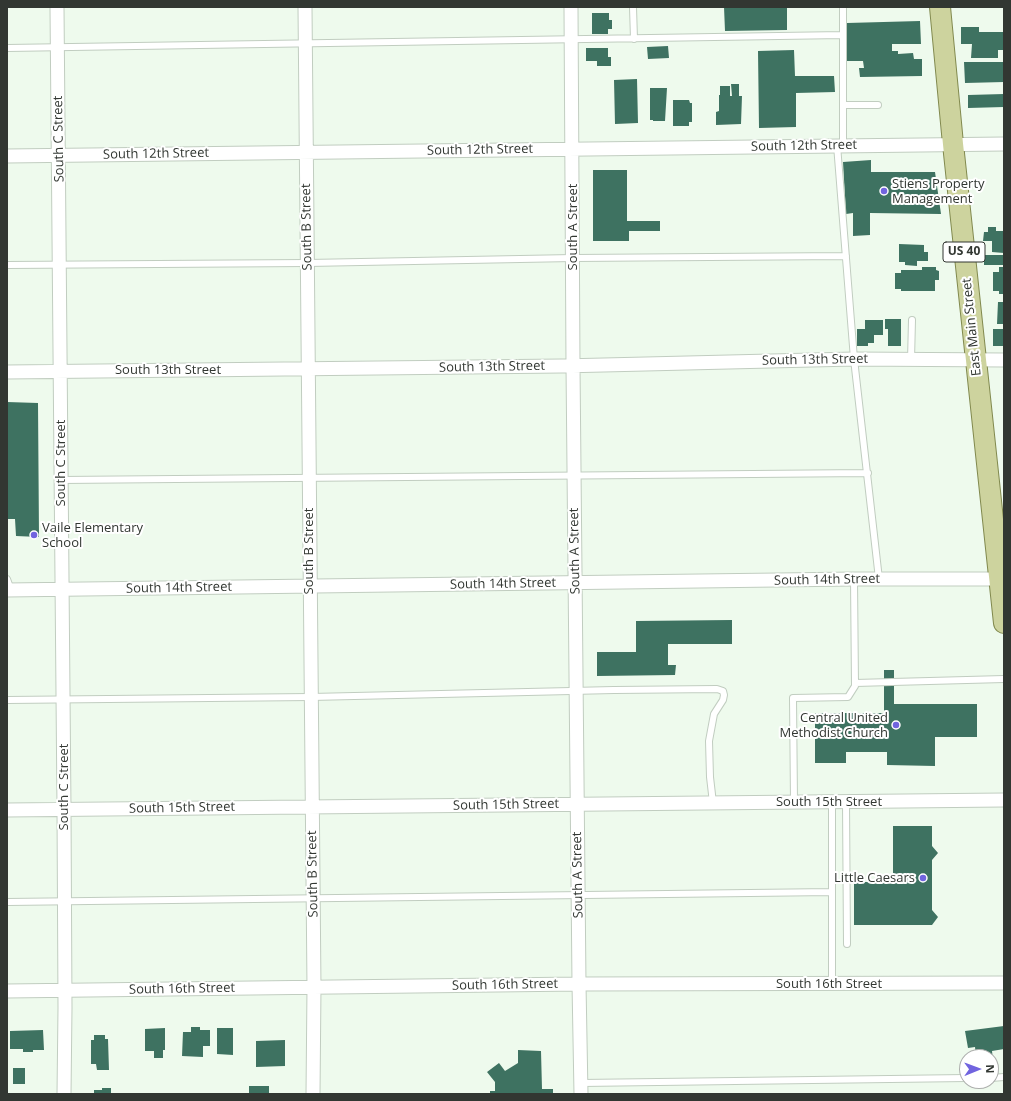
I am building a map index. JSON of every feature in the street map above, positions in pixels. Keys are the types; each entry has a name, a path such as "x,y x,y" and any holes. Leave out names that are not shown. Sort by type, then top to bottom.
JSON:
{"main road":[{"name":"East Main Street","path":"940,7 976,360 1001,579 1004,623"}],"street":[{"name":"South C Street","path":"57,7 62,480 64,1094"},
{"name":"South B Street","path":"305,7 309,369 309,587 314,987 313,1094"},
{"name":"South A Street","path":"571,7 577,804 581,1088"},
{"name":"South 12th Street","path":"7,156 1004,144"},
{"name":"South 13th Street","path":"7,372 573,366 854,359 1004,360"},
{"name":"South 14th Street","path":"8,586 62,590 854,579 1001,579"},
{"name":"South 15th Street","path":"7,810 1004,800"},
{"name":"South 16th Street","path":"7,991 579,984 1004,983"}],"lane":[{"path":"633,7 634,39"},
{"path":"842,7 843,105 840,145 846,256 854,359 879,579"},
{"path":"7,48 843,35"},
{"path":"843,105 878,105"},
{"path":"7,265 308,263 573,258 846,256"},
{"path":"911,360 912,320"},
{"path":"62,480 868,473"},
{"path":"794,802 793,698 848,696 855,686 854,579"},
{"path":"855,683 1004,679"},
{"path":"7,700 311,697 716,689 723,691 724,695 723,700 714,714 709,741 710,777 713,803"},
{"path":"832,802 832,984"},
{"path":"846,802 847,944"},
{"path":"7,902 832,892"},
{"path":"581,1088 959,1078"}],"building":[{"path":"724,7 787,7 787,30 725,31"},
{"path":"592,13 609,13 609,20 612,20 612,29 608,29 608,34 592,34"},
{"path":"920,21 921,44 892,44 892,51 898,51 898,54 913,53 914,59 922,59 922,76 860,77 859,68 864,68 863,61 847,61 847,23"},
{"path":"961,27 979,27 979,32 1004,32 1004,50 998,50 998,58 971,58 972,44 961,44"},
{"path":"668,46 669,58 648,59 647,47"},
{"path":"586,48 608,48 608,57 611,57 611,66 597,66 597,61 586,61"},
{"path":"794,50 795,76 834,76 835,92 796,93 796,127 759,128 758,51"},
{"path":"964,62 1004,62 1004,82 965,83"},
{"path":"637,79 638,123 615,124 614,80"},
{"path":"731,84 739,84 739,96 742,96 741,124 716,125 716,112 719,111 720,86 730,86 730,96 732,96"},
{"path":"650,88 667,88 665,121 650,120"},
{"path":"1004,94 1004,107 968,108 968,95"},
{"path":"673,100 689,100 690,103 692,103 692,122 689,122 689,126 673,126"},
{"path":"871,160 871,172 935,172 941,214 870,213 870,235 853,236 853,213 846,214 843,162"},
{"path":"593,170 627,170 627,221 660,221 660,231 629,231 629,241 593,241"},
{"path":"988,227 996,227 996,231 1004,231 1004,253 992,252 992,241 983,241 984,232 988,232"},
{"path":"899,244 924,245 924,252 928,252 928,261 917,261 917,266 905,265 905,262 899,262"},
{"path":"984,255 1004,255 1004,265 984,265"},
{"path":"922,267 936,267 936,270 939,271 939,280 935,280 935,291 901,291 901,289 895,289 895,273 901,273 901,270 922,270"},
{"path":"999,267 1004,267 1004,294 999,294 999,291 993,291 993,272 999,272"},
{"path":"998,302 1004,302 1004,324 997,324"},
{"path":"885,319 901,319 901,346 888,346 888,329 885,329"},
{"path":"865,320 883,320 883,335 874,335 874,343 868,343 868,346 857,346 857,329 865,329"},
{"path":"993,329 1004,329 1004,346 993,346"},
{"name":"Vaile Elementary School","path":"7,402 38,403 39,537 16,536 15,519 7,519"},
{"path":"732,620 732,644 668,644 668,665 676,665 675,675 597,676 597,652 636,652 636,621"},
{"name":"Central United Methodist Church","path":"884,670 894,670 894,704 977,704 977,737 935,737 935,766 887,765 887,752 846,752 846,763 815,763 815,713 884,713"},
{"path":"893,826 932,826 932,846 938,853 932,860 932,910 938,917 932,925 854,925 854,882 893,882"},
{"path":"1004,1026 1004,1049 968,1048 965,1031"},
{"path":"191,1027 200,1027 200,1030 210,1030 210,1046 203,1046 203,1057 182,1056 183,1032 191,1032"},
{"path":"165,1028 165,1050 163,1050 163,1058 154,1058 154,1051 145,1051 145,1029"},
{"path":"217,1028 233,1028 233,1055 217,1054"},
{"path":"43,1030 44,1050 23,1052 23,1049 10,1049 10,1031"},
{"path":"94,1035 105,1035 105,1039 108,1039 109,1070 97,1070 96,1064 91,1064 91,1040 94,1040"},
{"path":"285,1040 285,1066 256,1067 256,1041"},
{"path":"518,1050 541,1051 542,1089 553,1089 553,1094 490,1094 490,1091 495,1091 495,1082 487,1072 499,1063 505,1071 518,1063"},
{"path":"13,1068 25,1068 25,1084 13,1084"},
{"path":"249,1086 269,1086 269,1094 249,1094"},
{"path":"102,1088 111,1088 111,1094 94,1094 94,1090 102,1090"}],"place":[{"name":"Stiens Property Management","path":"884,191"},
{"name":"Vaile Elementary School","path":"34,535"},
{"name":"Central United Methodist Church","path":"896,725"},
{"name":"Little Caesars","path":"923,878"}]}
